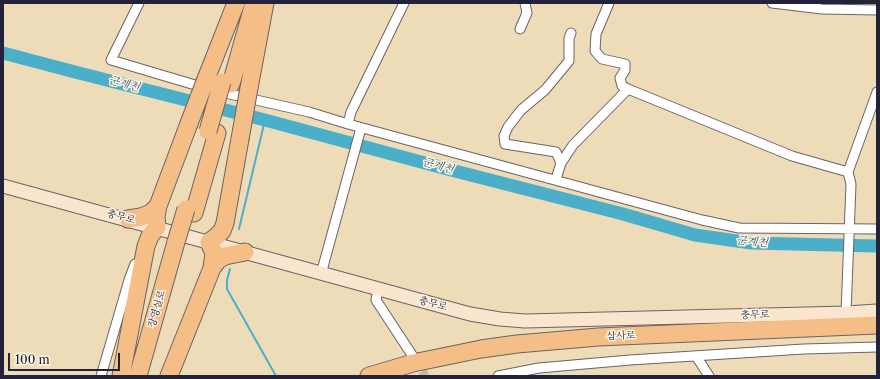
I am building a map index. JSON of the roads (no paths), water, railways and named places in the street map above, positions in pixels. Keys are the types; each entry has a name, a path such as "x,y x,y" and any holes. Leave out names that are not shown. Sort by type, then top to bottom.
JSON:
{"highway":[{"path":"180,244 212,132 220,82 236,3"},
{"path":"220,82 245,3"},
{"path":"144,243 157,227 156,216 158,206 188,126 220,82 254,3"},
{"path":"168,376 212,268 214,253 209,242 222,231 225,223 265,3"},
{"path":"128,219 142,217 151,213 158,206"},
{"path":"121,376 144,243 141,233 128,219"},
{"path":"225,223 228,236 245,252"},
{"name":"장영실로","path":"138,376 180,244"},
{"name":"장영실로","path":"147,376 180,244"},
{"path":"212,268 218,260 225,256 245,252"},
{"name":"삼사로","path":"369,376 413,362 481,349 517,344 598,337 877,325"},
{"name":"삼사로","path":"405,376 474,360 545,352 877,333"}],"street":[{"path":"139,3 111,60 212,90 309,112 348,124 360,131 556,179 702,220 739,228 877,229"},
{"path":"348,124 351,112 404,3"},
{"path":"520,29 527,13 525,3"},
{"path":"609,3 596,34 595,51 602,59 625,64 625,70 620,78 622,86 792,156 848,172"},
{"path":"772,3 822,9 877,10"},
{"path":"827,3 837,4 845,10"},
{"path":"561,163 556,152 505,144 504,136 508,127 521,110 545,90 569,61 569,38 571,33"},
{"path":"556,179 561,163 573,145 628,89"},
{"path":"846,313 851,184 848,172 877,92"},
{"path":"321,274 360,131"},
{"name":"충무로","path":"3,186 128,219 321,274 470,314 525,321 877,311"},
{"path":"101,376 129,280 134,270 139,248 144,243"},
{"path":"378,289 376,300 412,356"},
{"path":"498,376 539,368 696,356 804,349 877,348"},
{"path":"696,356 709,376"}],"waterway":[{"name":"군계천","path":"3,53 623,214 695,235 751,243 877,246"},
{"path":"239,229 265,120"},
{"path":"230,269 227,280 227,289 276,376"}],"tunnel":[{"path":"415,360 425,376"}]}
